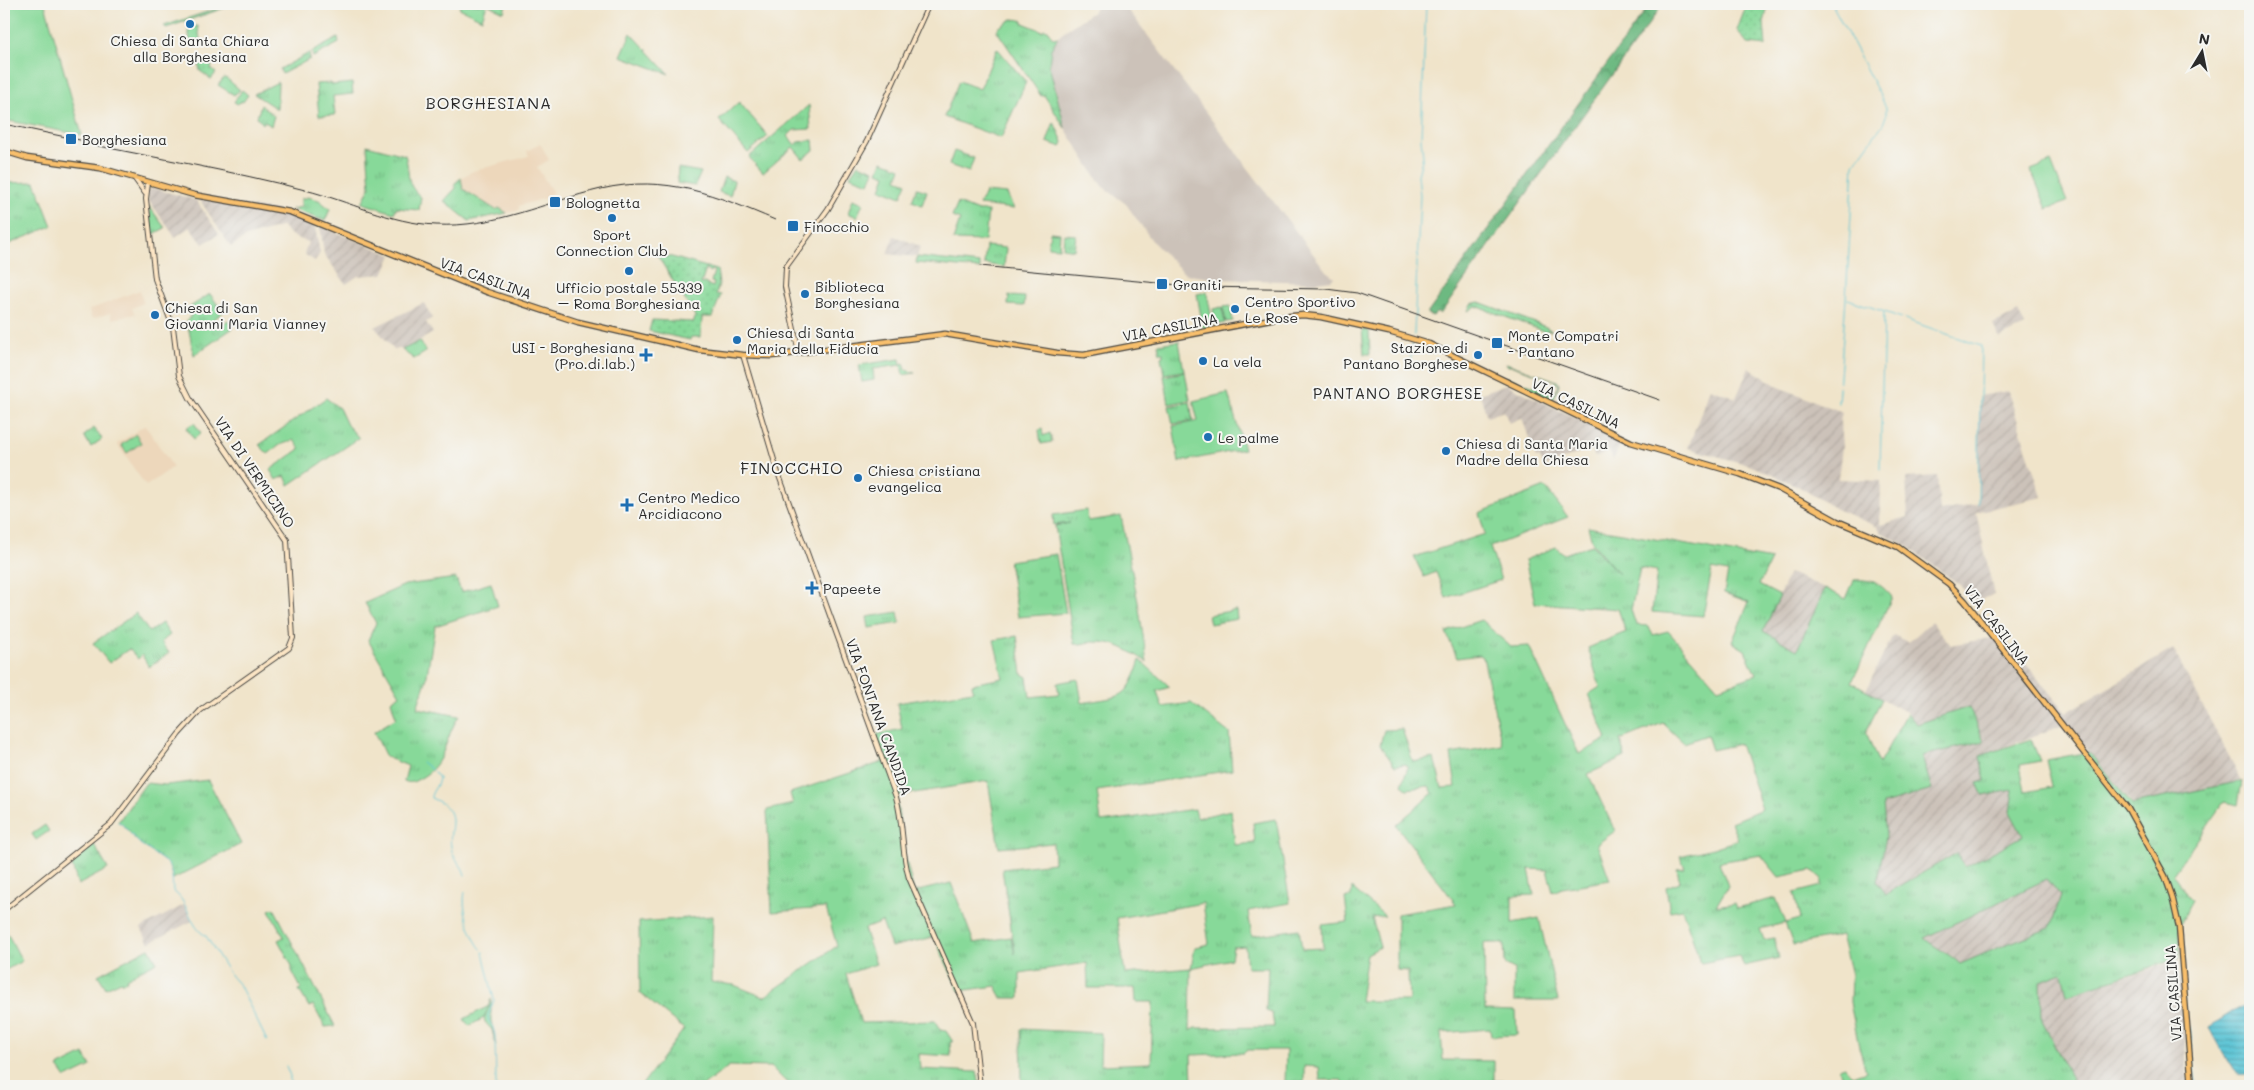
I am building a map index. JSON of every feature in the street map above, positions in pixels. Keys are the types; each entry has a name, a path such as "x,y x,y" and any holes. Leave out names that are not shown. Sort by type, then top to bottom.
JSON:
{"main road":[{"path":"799,353 786,288 786,267 828,210 867,141 929,4"},
{"name":"VIA CASILINA","path":"4,151 27,158 96,167 197,196 277,208 299,214 476,288 578,322 696,349 742,356 799,353 946,334 1057,354 1084,355 1281,317 1302,315 1321,317 1389,332 1429,344 1624,439 1758,480 1784,491 1842,524 1894,545 1921,563 1959,593 2080,746 2134,820 2166,879 2175,907 2180,932 2192,1086"},
{"name":"VIA DI VERMICINO","path":"4,910 111,824 179,734 198,712 289,648 293,639 288,541 276,520 190,398 181,380 173,327 154,276 144,190 135,179"},
{"name":"VIA DI VERMICINO","path":"144,190 147,182"},
{"name":"VIA DI VERMICINO","path":"146,199 147,182"},
{"name":"VIA FONTANA CANDIDA","path":"742,356 778,472 896,796 909,878 974,1025 980,1086"}],"shaded area":[{"path":"1099,4 1122,4 1133,16 1326,271 1334,277 1331,280 1316,282 1216,279 1185,274 1153,242 1126,204 1102,186 1065,128 1049,65 1051,49 1058,37 1093,12"},
{"path":"540,143 549,160 537,167 553,193 549,194 549,197 519,206 519,210 507,213 499,208 496,210 463,189 461,178 473,171 529,156 527,151"},
{"path":"152,188 196,200 219,234 203,244 190,227 175,237 148,199 148,192"},
{"path":"199,199 275,210 314,222 320,253 315,261 304,254 308,242 288,233 283,226 246,237 231,247"},
{"path":"320,226 392,255 383,274 358,276 346,284 324,254"},
{"path":"894,236 920,246 917,257 887,254"},
{"path":"140,290 143,303 132,308 135,314 112,319 110,313 92,319 89,310"},
{"path":"424,303 432,318 426,322 433,333 402,350 399,348 394,350 375,327"},
{"path":"2018,312 2025,326 1999,338 1993,324"},
{"path":"1749,368 1779,387 1842,412 1840,421 1842,447 1838,479 1881,481 1880,525 1908,517 1906,478 1937,476 1940,511 1978,504 1980,396 2008,391 2042,497 1976,512 1994,595 1973,601 1960,585 1907,546 1881,532 1878,527 1836,509 1798,486 1749,465 1688,448 1710,388 1736,398"},
{"path":"1506,384 1622,441 1613,460 1610,451 1595,457 1591,448 1544,467 1540,457 1536,458 1522,418 1509,423 1504,411 1487,417 1480,394"},
{"path":"145,425 173,467 146,486 117,444"},
{"path":"1789,573 1825,588 1797,650 1763,631"},
{"path":"1931,622 1951,645 2003,636 2066,713 2173,649 2242,781 2136,807 2066,724 1980,756 1985,782 1978,783 1984,796 2013,790 2010,812 2023,836 1964,867 1956,853 1886,894 1877,882 1886,836 1883,804 1932,790 1922,756 1984,740 1969,707 1916,724 1908,713 1866,690 1893,635 1909,642"},
{"path":"2047,879 2061,896 2050,928 1960,965 1953,957 1930,944 1924,937"},
{"path":"184,905 192,921 149,943 141,928"},
{"path":"2179,960 2188,1086 2075,1086 2042,1020 2041,981 2062,972 2067,995"}],"green space":[{"path":"4,4 45,4 82,135 4,120"},
{"path":"231,4 230,6 166,28 164,26"},
{"path":"461,4 487,4 482,19 459,8"},
{"path":"487,4 506,4 504,12"},
{"path":"1650,4 1663,4 1441,313 1436,313 1433,316 1427,314"},
{"path":"1747,4 1768,5 1764,23 1766,46 1748,44 1737,30"},
{"path":"1012,19 1023,20 1023,23 1043,31 1044,29 1048,30 1053,38 1058,37 1051,49 1049,65 1065,128 1044,95 1041,96 997,31 998,28"},
{"path":"198,26 200,40 190,41 188,27"},
{"path":"631,33 669,74 621,56"},
{"path":"338,38 339,43 313,57 312,52"},
{"path":"997,48 1026,82 1001,138 944,117 959,81 980,89"},
{"path":"309,53 310,59 282,74 280,69"},
{"path":"203,60 212,66 211,69 216,73 211,79 200,71 199,66"},
{"path":"224,78 240,90 234,95 218,85"},
{"path":"278,82 277,109 254,94"},
{"path":"331,83 332,85 352,83 353,94 333,96 335,115 319,116 316,84"},
{"path":"242,90 248,95 243,102 241,101 238,104 234,102"},
{"path":"739,102 768,136 748,153 719,120"},
{"path":"261,105 274,116 271,126 264,121 263,124 257,117"},
{"path":"809,105 811,129 794,130 788,136 795,145 799,142 813,140 814,150 803,159 793,147 763,173 749,157"},
{"path":"1054,122 1063,142 1061,147 1047,142"},
{"path":"367,145 405,155 410,183 421,197 419,210 396,208 394,213 362,203 370,187"},
{"path":"954,151 974,158 969,172 949,165"},
{"path":"882,161 901,168 897,179 907,183 901,197 881,189 886,175 878,172"},
{"path":"2051,162 2067,202 2047,209 2031,170"},
{"path":"858,164 874,170 869,183 850,176"},
{"path":"678,168 701,172 695,186 677,183"},
{"path":"724,177 734,181 730,196 719,192"},
{"path":"461,178 463,189 496,210 499,208 507,213 469,221 444,201 456,188 454,184"},
{"path":"35,182 52,226 4,246 4,183"},
{"path":"917,188 927,191 922,205 912,201"},
{"path":"985,192 1007,194 1014,209 979,205"},
{"path":"308,197 319,200 330,209 325,221 292,209 301,207 301,199"},
{"path":"853,199 863,203 857,217 848,213"},
{"path":"958,203 978,211 988,211 985,241 953,240 960,220 952,217"},
{"path":"149,206 165,228 152,235"},
{"path":"1050,232 1060,233 1059,248 1048,247"},
{"path":"1064,234 1076,235 1074,250 1063,248"},
{"path":"986,246 1006,248 1004,267 984,264"},
{"path":"657,255 672,257 717,270 719,284 716,294 721,295 712,317 702,317 701,337 691,337 690,340 649,331 652,320 694,322 695,316","holes":["706,269 710,272 711,270 714,271 711,282 714,283 713,287 704,283 701,284"]},
{"path":"917,257 980,264 980,269 916,263"},
{"path":"1207,292 1213,326 1203,328 1197,294"},
{"path":"210,294 223,312 213,320 219,327 228,320 233,328 194,355 187,321 191,316 187,309"},
{"path":"1009,296 1025,297 1024,306 1008,305"},
{"path":"1479,302 1546,327 1552,331 1547,330 1546,332 1476,306 1468,311 1471,304"},
{"path":"1230,306 1233,321 1226,322 1223,307"},
{"path":"1222,307 1225,323 1216,325 1213,309"},
{"path":"1362,329 1369,331 1370,354 1364,354"},
{"path":"420,341 426,352 414,359 402,350"},
{"path":"1179,341 1184,371 1164,374 1161,357 1163,353 1160,353 1158,344"},
{"path":"900,359 901,364 904,363 906,370 915,373 903,375 901,365 873,369 874,380 862,382 859,365"},
{"path":"1506,363 1557,381 1559,385 1554,398 1548,399 1506,377 1552,393 1556,392 1558,385 1554,380 1510,365 1508,366"},
{"path":"1185,372 1190,400 1169,404 1164,376"},
{"name":"Le palme","path":"1228,393 1244,449 1179,462 1173,426 1198,421 1193,401"},
{"path":"326,398 339,408 347,425 359,438 289,485 285,476 276,480 270,470 300,449 294,440 280,445 268,454 259,445"},
{"path":"1190,402 1193,421 1173,424 1169,406"},
{"path":"194,423 201,433 194,439 186,428"},
{"path":"94,428 102,439 91,447 84,436"},
{"path":"1042,429 1043,436 1050,433 1052,442 1041,444 1039,430"},
{"path":"136,434 141,443 127,453 121,445"},
{"path":"1545,487 1568,517 1490,547 1501,580 1446,598 1436,572 1424,577 1414,557 1485,534 1479,513"},
{"path":"1087,510 1088,521 1121,516 1138,602 1147,662 1109,643 1074,644 1055,526 1070,523 1054,525 1053,515"},
{"path":"1588,527 1771,560 1759,585 1780,596 1763,631 1797,650 1825,588 1846,599 1854,580 1866,580 1880,585 1892,597 1852,682 1882,699 1866,732 1879,764 1907,713 1917,724 1969,707 1984,741 1922,756 1932,790 1883,804 1886,836 1877,882 1886,894 1957,853 1965,867 2023,836 2010,812 2013,790 1983,796 1977,783 1985,781 1980,756 2031,739 2040,761 2020,765 2025,792 2052,787 2046,760 2089,752 2132,804 2242,781 2238,805 2224,802 2173,874 2186,895 2192,900 2179,927 2179,958 2067,995 2062,973 2041,981 2042,1020 2075,1086 1844,1086 1839,1068 1845,1066 1852,1076 1866,1071 1850,1002 1851,975 1841,935 1793,945 1785,923 1760,929 1764,940 1774,938 1779,958 1744,966 1739,956 1701,963 1682,909 1670,911 1666,887 1680,882 1677,869 1685,868 1680,856 1738,840 1731,822 1762,809 1740,744 1712,750 1707,735 1684,743 1663,723 1620,740 1625,757 1588,774 1615,831 1597,844 1610,880 1562,888 1553,892 1547,870 1529,869 1534,895 1512,896 1512,923 1539,918 1558,1001 1514,1001 1514,969 1505,964 1504,943 1484,943 1485,1010 1516,1011 1517,1035 1491,1036 1490,1029 1441,1033 1443,1060 1494,1061 1494,1081 1506,1081 1507,1086 1343,1086 1342,1080 1320,1080 1319,1067 1304,1066 1304,1083 1285,1083 1286,1050 1246,1050 1243,1053 1191,1055 1192,1086 1022,1086 1021,1029 1101,1033 1100,1065 1151,1063 1153,1002 1136,1002 1135,988 1088,988 1087,963 1020,973 1020,998 1002,998 996,986 959,991 934,937 891,947 882,922 864,929 876,964 846,974 861,1023 935,1021 940,1030 946,1031 953,1042 950,1042 951,1056 919,1054 920,1069 977,1072 980,1086 790,1086 771,1067 729,1066 703,1086 641,1086 684,1029 640,993 639,922 713,916 711,982 734,985 764,997 837,946 826,908 772,912 767,810 793,804 790,793 883,762 874,735 902,729 897,703 973,691 972,684 1003,678 994,640 1017,636 1022,674 1027,677 1030,697 1059,694 1057,683 1078,679 1082,703 1115,697 1127,690 1140,660 1170,687 1157,691 1162,707 1191,703 1229,733 1232,770 1097,791 1101,822 1195,809 1197,818 1231,810 1235,845 1255,843 1253,823 1276,819 1290,903 1248,911 1252,936 1299,929 1302,949 1323,948 1322,925 1348,922 1345,898 1351,897 1352,888 1385,916 1372,918 1380,947 1367,954 1360,1001 1409,1001 1408,971 1397,970 1397,914 1456,904 1396,825 1433,793 1429,786 1407,789 1402,785 1408,767 1405,764 1395,766 1380,745 1384,730 1402,729 1413,762 1434,758 1442,788 1456,787 1451,754 1502,745 1483,657 1480,655 1457,658 1446,632 1481,620 1511,647 1529,646 1579,754 1607,739 1589,694 1600,687 1588,648 1626,632 1618,609 1535,603 1525,560 1556,547 1564,554 1592,545 1619,574 1593,544","holes":["1640,568 1657,571 1652,612 1703,616 1712,569 1728,572 1724,593 1749,602 1732,642 1745,650 1756,675 1718,688 1668,631 1653,635 1648,626 1636,625 1631,610","988,781 999,848 1053,843 1054,863 1002,869 1015,954 1011,937 974,943 951,883 914,892 904,852 896,796","1761,855 1779,877 1812,870 1822,879 1822,886 1794,893 1800,919 1786,923 1776,898 1737,908 1735,903 1716,906 1728,886 1719,862","2047,879 2061,896 2050,928 1960,964 1924,938","1203,903 1209,944 1195,947 1191,968 1125,974 1117,918","1245,946 1247,968 1268,968 1266,1011 1272,1013 1274,1027 1196,1028 1190,1031 1191,968 1231,959 1233,947"]},
{"path":"1056,554 1066,613 1018,617 1009,561"},
{"path":"456,578 461,592 491,583 498,606 435,626 426,681 417,708 459,716 435,766 419,779 406,782 404,781 408,766 386,757 374,732 396,718 391,701 400,695 368,640 376,623 365,603 405,585"},
{"path":"1236,610 1237,619 1210,624 1208,615"},
{"path":"898,612 900,623 869,628 867,617"},
{"path":"136,613 149,632 162,623 170,635 161,642 169,653 149,667 142,655 138,659 129,649 109,663 93,643"},
{"path":"208,780 241,844 173,879 168,864 139,843 118,822 146,783 166,785"},
{"path":"45,825 49,831 36,840 32,834"},
{"path":"93,843 108,869 78,885 71,862"},
{"path":"274,908 335,1026 325,1027 313,1005 309,1007 299,990 301,988 292,971 292,966 278,940 284,937 269,910"},
{"path":"4,927 22,961 4,971"},
{"path":"149,948 157,962 126,978 127,981 122,983 121,981 106,988 98,975"},
{"path":"491,999 491,1020 496,1046 492,1030 484,1018"},
{"path":"489,1006 484,1018 469,1026 464,1019"},
{"path":"84,1054 91,1066 66,1078 58,1067"}],"water":[{"path":"2250,1004 2250,1074 2240,1074 2233,1069 2209,1027 2238,1008"}],"waterway":[{"path":"1414,335 1420,195 1418,175 1423,156 1421,139 1426,4"},
{"path":"1832,4 1886,107 1886,116 1883,124 1854,164 1838,403"},
{"path":"1848,299 1981,346 1978,504"},
{"path":"1880,470 1884,313"},
{"path":"1410,363 1413,342"},
{"path":"422,762 432,770"},
{"path":"434,772 439,778 431,798 442,803 451,815 452,851 465,875"},
{"path":"118,822 139,843 168,864 172,875 173,891 183,901 196,927 206,936 231,976 240,986 267,1041"},
{"path":"465,892 464,906 468,922 481,949"},
{"path":"483,952 494,1000 488,1016 495,1035 496,1086"},
{"path":"2190,1027 2196,1086"},
{"path":"286,1066 290,1076 290,1086"}],"railway":[{"path":"4,124 80,140"},
{"path":"84,143 278,183 386,216 436,225 457,225 499,218 601,189 647,184 669,186 711,195 775,220"},
{"path":"980,266 1200,287 1326,289 1357,293 1660,400"}],"place":[{"name":"Chiesa di Santa Chiara alla Borghesiana","path":"190,24"},
{"name":"Borghesiana","path":"71,139"},
{"name":"Bolognetta","path":"555,202"},
{"name":"Sport Connection Club","path":"612,218"},
{"name":"Finocchio","path":"793,226"},
{"name":"Ufficio postale 55339 – Roma Borghesiana","path":"629,271"},
{"name":"Graniti","path":"1162,284"},
{"name":"Biblioteca Borghesiana","path":"805,294"},
{"name":"Centro Sportivo Le Rose","path":"1235,309"},
{"name":"Chiesa di San Giovanni Maria Vianney","path":"155,315"},
{"name":"Chiesa di Santa Maria della Fiducia","path":"737,340"},
{"name":"Monte Compatri - Pantano","path":"1497,343"},
{"name":"USI - Borghesiana (Pro.di.lab.)","path":"646,355"},
{"name":"Stazione di Pantano Borghese","path":"1478,355"},
{"name":"La vela","path":"1203,361"},
{"name":"Le palme","path":"1208,437"},
{"name":"Chiesa di Santa Maria Madre della Chiesa","path":"1446,451"},
{"name":"Chiesa cristiana evangelica","path":"858,478"},
{"name":"Centro Medico Arcidiacono","path":"627,505"},
{"name":"Papeete","path":"812,588"}],"district":[{"name":"BORGHESIANA","path":"489,102"},
{"name":"PANTANO BORGHESE","path":"1398,393"},
{"name":"FINOCCHIO","path":"792,467"}]}
